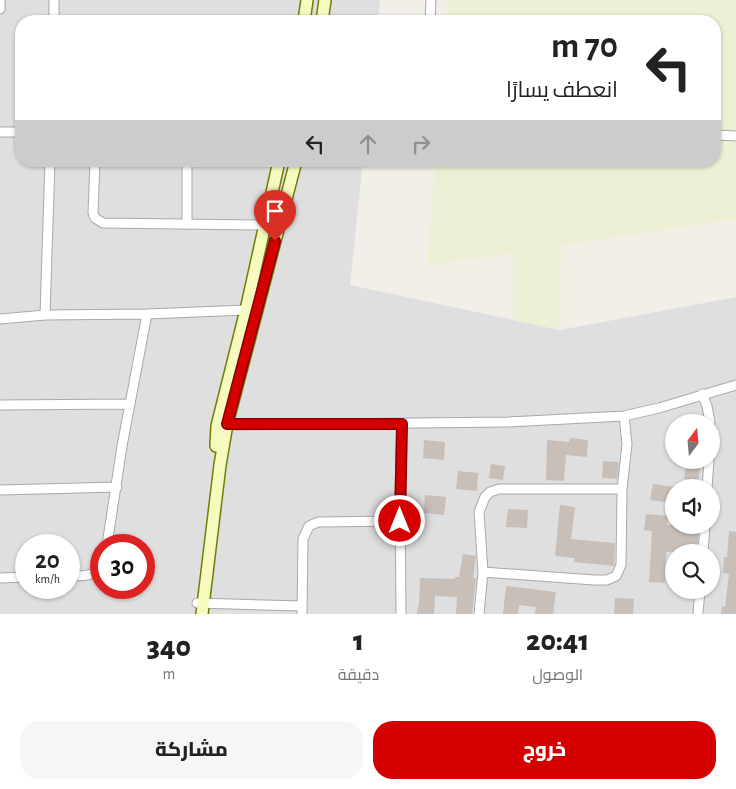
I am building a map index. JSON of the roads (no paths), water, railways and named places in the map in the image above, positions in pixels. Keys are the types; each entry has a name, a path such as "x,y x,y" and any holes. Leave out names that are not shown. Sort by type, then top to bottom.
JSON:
{"main road":[{"path":"305,15 307,0"},
{"path":"323,15 324,0"},
{"path":"199,609 209,508 222,425 278,167"},
{"path":"222,425 294,167"},
{"path":"273,192 287,195"}],"street":[{"path":"0,0 0,9"},
{"path":"54,0 54,15"},
{"path":"430,0 430,15"},
{"path":"0,132 15,132"},
{"path":"721,135 736,136"},
{"path":"44,315 50,167"},
{"path":"95,167 93,213 99,221 108,224 265,224"},
{"path":"187,167 187,223"},
{"path":"0,318 44,315 147,314 246,310"},
{"path":"109,534 147,314"},
{"path":"222,425 508,422 624,416 659,408 736,385"},
{"path":"702,394 708,414"},
{"path":"0,405 130,404"},
{"path":"483,572 594,580 607,580 616,576 622,558 622,488 627,444 624,416"},
{"path":"402,424 400,521 402,614"},
{"path":"0,490 117,487"},
{"path":"479,614 483,572 479,512 484,497 490,492 499,489 622,488"},
{"path":"199,609 302,610 303,539 309,526 318,522 400,521"},
{"path":"0,578 15,577"},
{"path":"698,614 699,599"}]}
